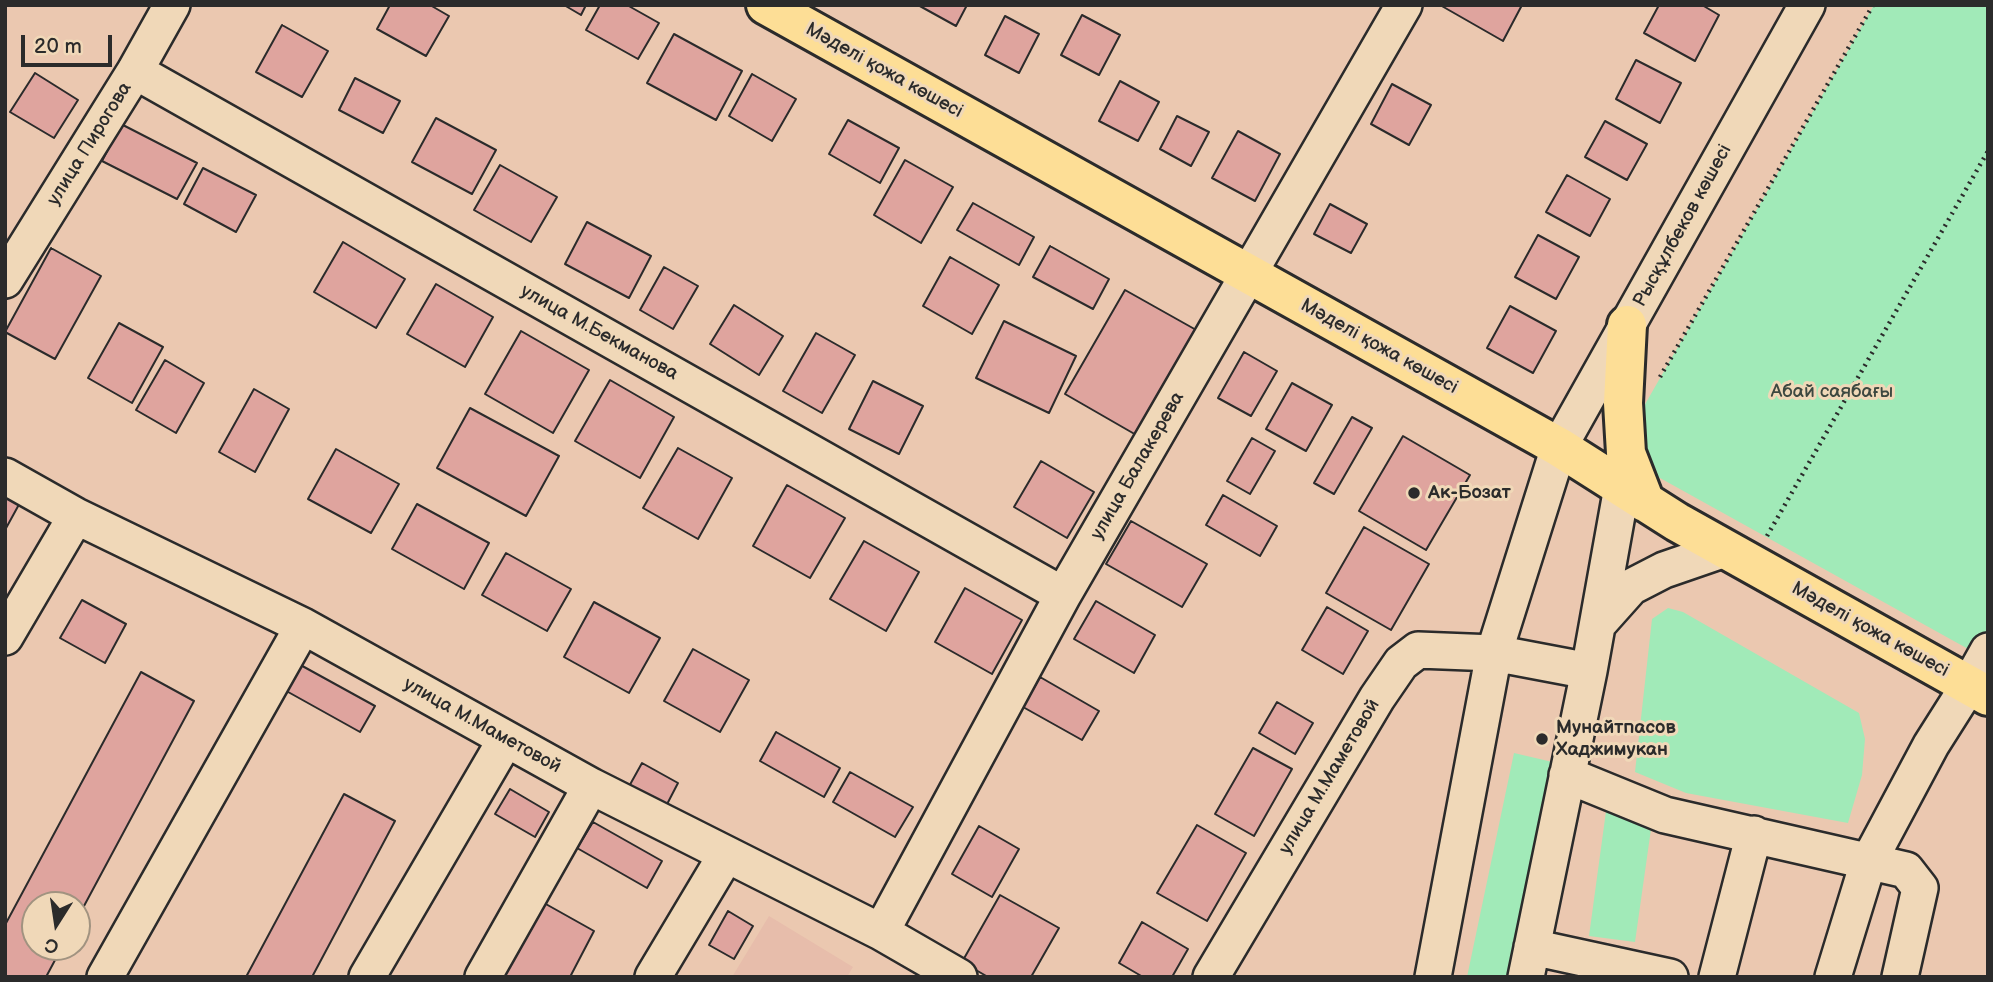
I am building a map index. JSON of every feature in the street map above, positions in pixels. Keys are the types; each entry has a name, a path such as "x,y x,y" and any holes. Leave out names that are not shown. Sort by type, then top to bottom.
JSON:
{"main road":[{"name":"Мәделі қожа көшесі","path":"766,5 1559,447 1738,556 1979,691"},
{"path":"1627,326 1623,403 1626,453 1634,495"}],"street":[{"name":"улица Пирогова","path":"5,280 135,71 172,5"},
{"name":"улица Балакерева","path":"881,932 1063,595 1404,5"},
{"name":"Рысқұлбеков көшесі","path":"1433,977 1494,653 1559,447 1807,5"},
{"name":"улица М.Бекманова","path":"135,71 1063,595"},
{"name":"улица М.Маметовой","path":"5,476 76,516 303,626 591,786 881,932 959,977"},
{"path":"1634,495 1598,624 1529,962 1670,977"},
{"path":"5,637 76,516"},
{"path":"1598,624 1631,587 1664,570 1738,556"},
{"path":"105,977 303,626"},
{"name":"улица М.Маметовой","path":"1211,977 1377,698 1401,663 1418,650 1494,653 1589,671"},
{"path":"1833,977 1868,863 1931,745 1979,691 1988,651"},
{"path":"367,977 506,739"},
{"path":"1567,775 1665,815 1906,870 1920,888 1900,977"},
{"path":"483,977 591,786"},
{"path":"1717,977 1754,834"},
{"path":"653,977 726,855"}],"path":[{"path":"1654,388 1873,5"},
{"path":"1738,556 1988,151"}],"shaded area":[{"path":"769,916 853,967 847,977 732,977"}],"green space":[{"name":"Абай саябағы","path":"1874,5 1988,5 1988,660 1651,473 1642,445 1640,413"},
{"path":"1668,608 1683,612 1859,713 1865,739 1862,775 1848,823 1686,793 1635,772 1652,619"},
{"path":"1514,753 1561,764 1514,977 1467,977"},
{"path":"1607,804 1652,822 1635,942 1589,936"}],"building":[{"path":"390,5 430,5 449,16 426,56 377,29"},
{"path":"564,5 586,5 581,15"},
{"path":"600,5 627,5 659,23 638,59 586,30"},
{"path":"918,5 967,5 956,26"},
{"path":"1440,5 1522,5 1503,41"},
{"path":"1659,5 1702,5 1719,15 1695,61 1644,33"},
{"path":"1082,15 1120,35 1099,75 1061,55"},
{"path":"1005,16 1039,34 1019,73 985,55"},
{"path":"282,25 328,51 302,97 256,72"},
{"path":"674,34 742,71 716,120 647,83"},
{"path":"1636,60 1681,83 1660,123 1616,99"},
{"path":"35,73 78,100 54,138 10,112"},
{"path":"752,74 796,99 772,141 729,116"},
{"path":"355,78 400,101 383,133 339,110"},
{"path":"1120,81 1159,102 1138,141 1099,121"},
{"path":"1392,84 1431,105 1409,145 1371,124"},
{"path":"1177,116 1209,132 1191,166 1160,149"},
{"path":"436,118 496,150 472,194 412,162"},
{"path":"848,120 899,148 880,183 829,154"},
{"path":"1605,121 1647,144 1627,180 1585,157"},
{"path":"121,124 197,163 177,199 102,161"},
{"path":"1238,131 1280,154 1255,201 1212,178"},
{"path":"905,160 953,187 921,243 874,215"},
{"path":"500,165 557,197 531,242 474,210"},
{"path":"203,168 256,195 236,232 184,204"},
{"path":"1567,175 1610,199 1590,236 1546,212"},
{"path":"973,203 1034,237 1019,265 957,230"},
{"path":"1330,204 1367,224 1351,253 1314,234"},
{"path":"587,222 651,256 629,298 565,264"},
{"path":"1538,235 1579,257 1556,299 1515,277"},
{"path":"343,242 405,279 376,328 314,292"},
{"path":"1050,246 1109,279 1093,309 1033,277"},
{"path":"51,248 101,276 55,359 5,332"},
{"path":"950,257 999,285 972,334 923,306"},
{"path":"664,267 698,286 673,329 640,310"},
{"path":"436,284 493,317 465,367 407,334"},
{"path":"1125,290 1198,331 1138,436 1065,394"},
{"path":"734,305 783,336 759,375 710,344"},
{"path":"1510,306 1556,331 1533,373 1487,348"},
{"path":"1004,321 1076,356 1049,413 976,378"},
{"path":"119,323 163,347 132,403 88,378"},
{"path":"521,331 589,370 553,433 485,394"},
{"path":"816,333 855,355 822,413 783,391"},
{"path":"1244,352 1277,371 1251,416 1218,398"},
{"path":"165,360 204,383 176,433 136,410"},
{"path":"610,380 674,417 640,478 575,441"},
{"path":"873,381 923,406 899,454 849,429"},
{"path":"1292,383 1332,405 1306,451 1266,429"},
{"path":"254,389 289,409 255,472 219,452"},
{"path":"470,408 559,456 526,516 437,468"},
{"path":"1352,417 1372,428 1334,494 1314,483"},
{"name":"Ак-Бозат","path":"1403,436 1470,475 1426,550 1359,511"},
{"path":"1252,438 1275,451 1250,494 1227,481"},
{"path":"678,448 732,478 698,539 643,508"},
{"path":"336,449 399,484 371,533 308,499"},
{"path":"1041,461 1094,492 1067,538 1014,507"},
{"path":"787,485 845,518 810,578 753,546"},
{"path":"5,490 22,499 5,530"},
{"path":"1223,495 1277,526 1260,556 1206,525"},
{"path":"417,504 489,543 464,589 392,549"},
{"path":"1131,521 1207,564 1182,607 1106,564"},
{"path":"1364,527 1429,564 1391,630 1326,593"},
{"path":"864,541 919,572 886,631 830,599"},
{"path":"506,553 571,589 547,631 482,595"},
{"path":"965,588 1022,620 992,674 935,642"},
{"path":"82,600 126,624 105,663 60,638"},
{"path":"1096,601 1155,635 1134,673 1074,639"},
{"path":"594,602 660,638 629,693 564,657"},
{"path":"1327,607 1368,631 1343,674 1302,650"},
{"path":"693,649 749,680 720,732 664,701"},
{"path":"286,657 375,706 360,732 272,683"},
{"path":"141,672 194,701 91,893 23,891"},
{"path":"1040,677 1099,711 1082,740 1023,707"},
{"path":"1277,702 1313,723 1295,754 1259,733"},
{"path":"776,732 840,768 824,797 760,761"},
{"path":"1253,748 1292,769 1254,836 1215,814"},
{"path":"642,763 678,783 664,810 627,790"},
{"path":"850,772 913,807 895,837 833,802"},
{"path":"510,789 549,812 535,837 495,814"},
{"path":"344,794 395,821 312,977 246,977"},
{"path":"593,822 662,861 647,888 577,848"},
{"path":"1197,825 1246,853 1207,921 1157,893"},
{"path":"979,826 1019,849 992,897 952,874"},
{"path":"21,895 21,961 55,961 46,977 5,977 5,925"},
{"path":"1000,895 1059,928 1031,977 988,977 962,962"},
{"path":"544,903 594,931 570,977 504,977"},
{"path":"728,911 753,926 734,959 709,945"},
{"path":"1142,922 1188,949 1172,977 1143,977 1119,963"}],"place":[{"name":"Ак-Бозат","path":"1414,493"},
{"name":"Мунайтпасов Хаджимукан","path":"1542,739"}]}
